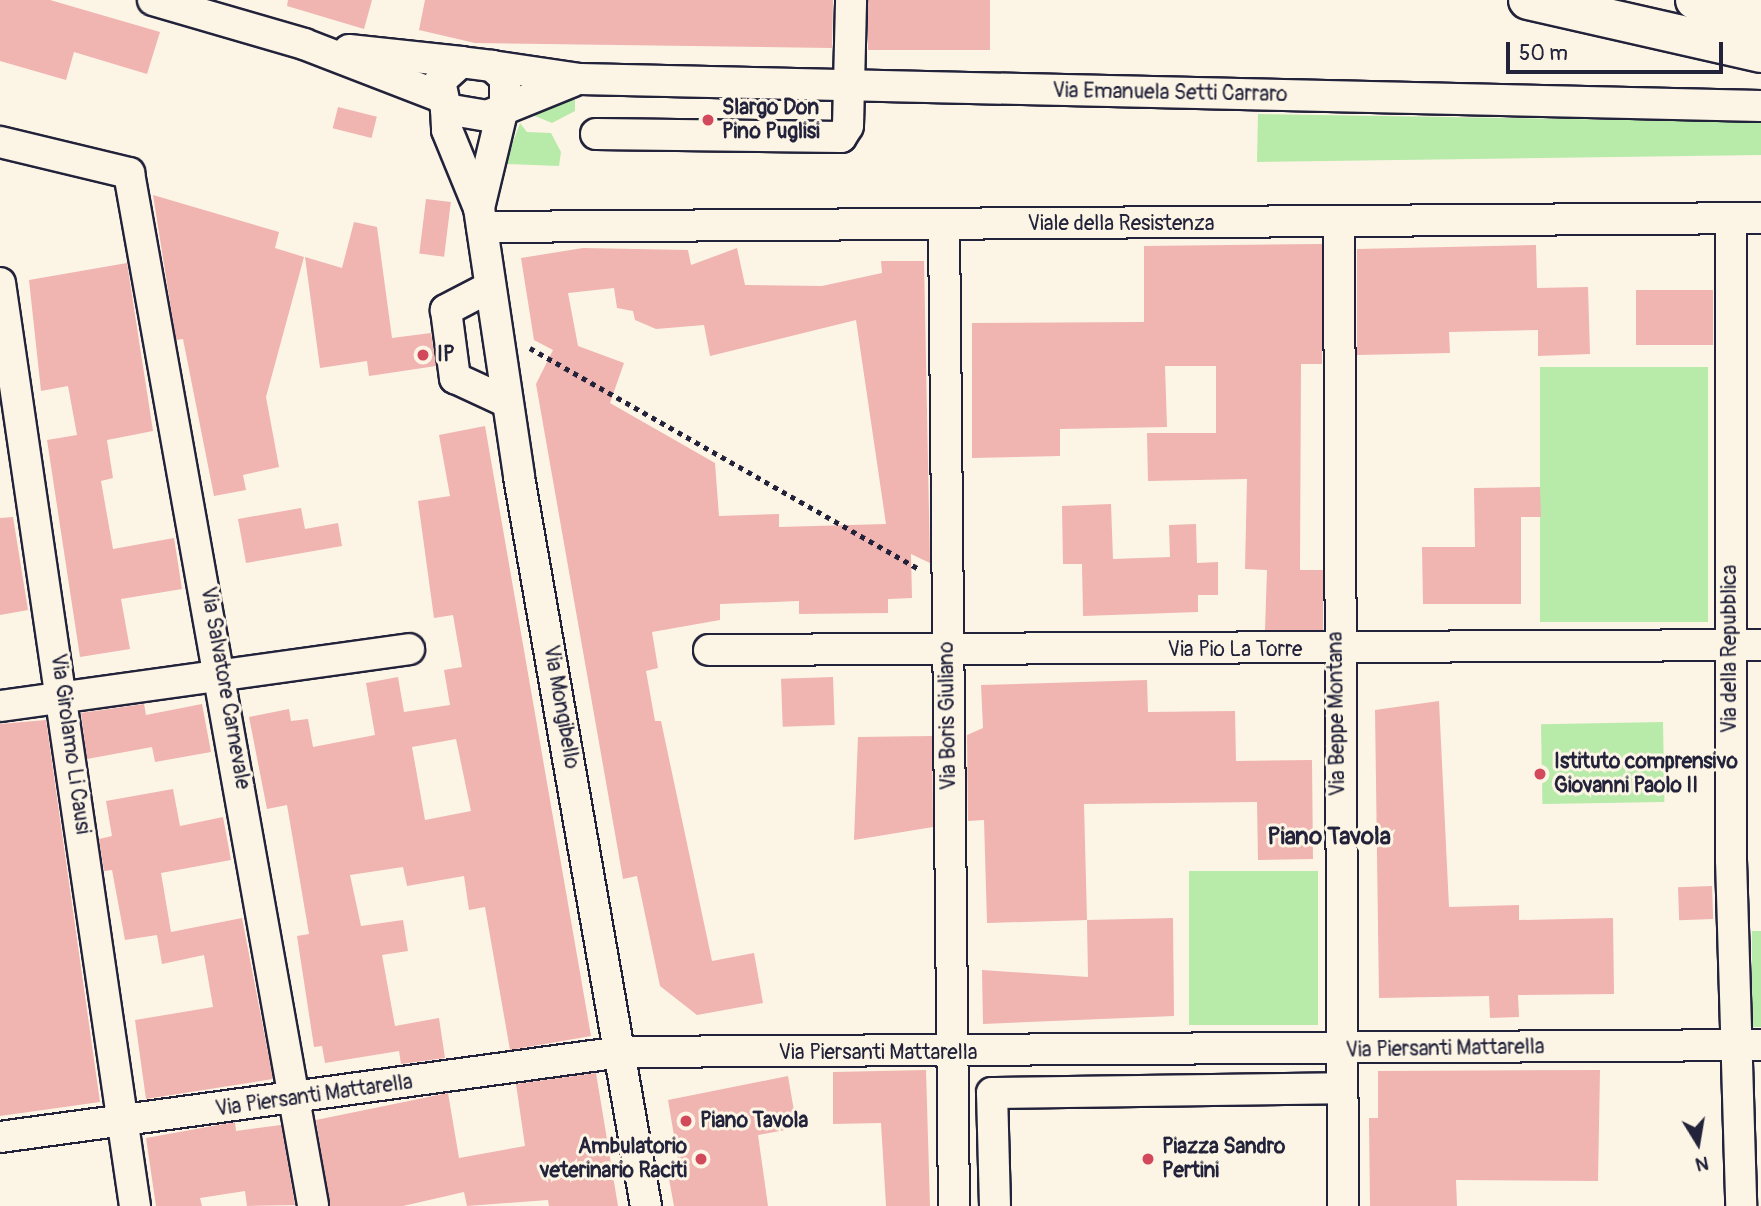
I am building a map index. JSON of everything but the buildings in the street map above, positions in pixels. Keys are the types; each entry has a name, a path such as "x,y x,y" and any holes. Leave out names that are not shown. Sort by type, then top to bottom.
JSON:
{"main road":[{"path":"1528,0 1761,53"},
{"path":"1695,0 1761,16"}],"street":[{"path":"153,0 304,44 442,102 486,116 504,106 580,79"},
{"path":"596,134 841,136 848,126 851,0"},
{"path":"304,44 580,79"},
{"path":"461,62 443,75 442,102 447,131 480,217"},
{"path":"480,217 504,106 505,78 492,66"},
{"name":"Via Emanuela Setti Carraro","path":"580,79 851,83 1103,92 1761,106"},
{"name":"Via Salvatore Carnevale","path":"0,142 129,173 223,675 297,1098 313,1205"},
{"name":"Viale della Resistenza","path":"480,217 944,225 1761,218"},
{"name":"Via Mongibello","path":"480,217 506,402 646,1206"},
{"name":"Via della Repubblica","path":"1731,218 1730,645 1749,1045 1741,1206"},
{"name":"Via Beppe Montana","path":"1339,223 1336,650 1343,1206"},
{"name":"Via Boris Giuliano","path":"944,225 954,1206"},
{"name":"Via Girolamo Li Causi","path":"0,284 63,697 135,1206"},
{"path":"490,287 446,310 447,324 455,377 506,402"},
{"name":"Via Pio La Torre","path":"709,650 1336,650 1761,645"},
{"path":"0,706 409,649"},
{"name":"Via Piersanti Mattarella","path":"0,1137 621,1052 952,1054 1749,1045"},
{"path":"995,1206 992,1093 1342,1088"}],"path":[{"path":"496,329 946,584"}],"green space":[{"path":"561,100 575,100 575,111 552,123 530,114"},
{"path":"1258,114 1761,122 1761,155 1257,162"},
{"path":"520,123 527,132 551,133 561,152 559,166 505,164"},
{"path":"1540,367 1708,367 1708,622 1540,622"},
{"path":"1663,722 1664,802 1542,804 1541,724"},
{"path":"1189,871 1318,871 1318,1025 1189,1025"},
{"path":"1752,931 1761,931 1761,1027 1752,1027"}],"place":[{"name":"Slargo Don Pino Puglisi","path":"708,120"},
{"name":"IP","path":"423,355"},
{"name":"Istituto comprensivo Giovanni Paolo II","path":"1540,774"},
{"name":"Piano Tavola","path":"686,1121"},
{"name":"Ambulatorio veterinario Raciti","path":"701,1159"},
{"name":"Piazza Sandro Pertini","path":"1148,1159"}],"district":[{"name":"Piano Tavola","path":"1329,837"}]}
